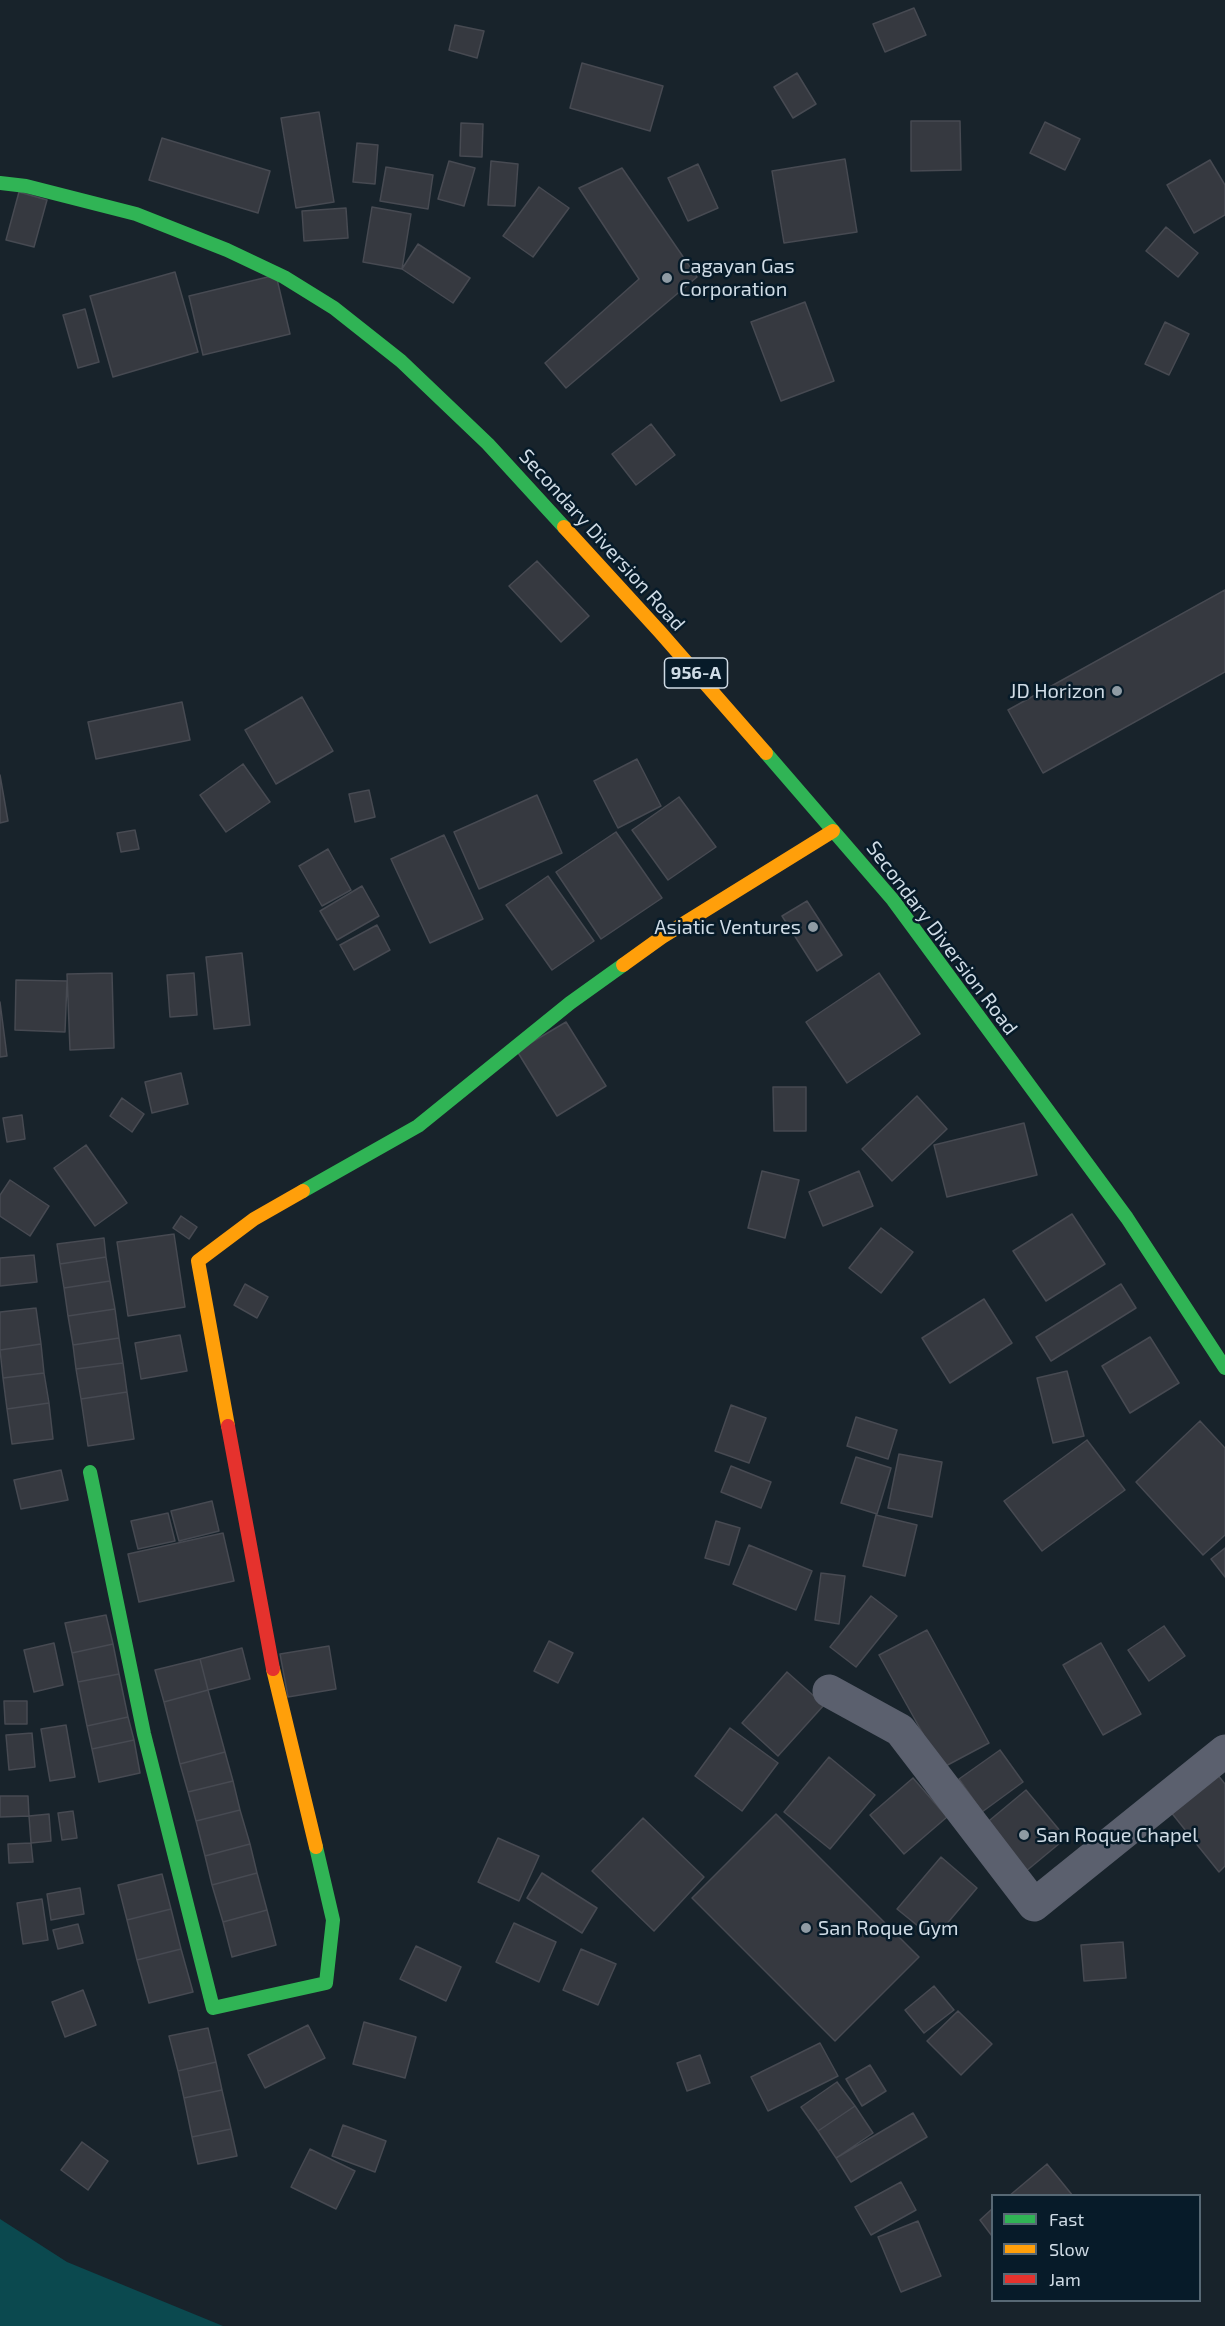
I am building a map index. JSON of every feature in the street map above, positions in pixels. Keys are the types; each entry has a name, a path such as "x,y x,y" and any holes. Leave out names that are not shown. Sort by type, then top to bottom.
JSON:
{"street":[{"name":"Secondary Diversion Road","path":"0,183 26,186 136,214 227,250 284,277 334,308 401,361 488,444 660,632 893,900 1126,1218 1225,1368"},
{"path":"90,1472 144,1734 213,2008 326,1983 333,1920 269,1653 198,1261 255,1219 417,1126 570,1003 662,938 833,831"},
{"path":"829,1691 900,1730 1034,1905 1225,1750"}],"water":[{"path":"0,2219 67,2262 223,2326 0,2326"}],"building":[{"path":"914,8 926,35 885,52 873,24"},
{"path":"455,25 484,31 477,58 449,50"},
{"path":"582,63 663,86 650,131 570,108"},
{"path":"797,73 816,104 793,118 774,87"},
{"path":"319,112 334,202 296,208 281,118"},
{"path":"911,121 960,121 961,170 911,171"},
{"path":"1045,122 1080,139 1065,170 1030,153"},
{"path":"461,123 483,124 482,157 460,156"},
{"path":"162,138 270,171 258,213 149,180"},
{"path":"357,143 378,145 375,184 353,182"},
{"path":"845,159 857,232 784,243 772,171"},
{"path":"1210,160 1225,185 1225,215 1194,233 1167,185"},
{"path":"449,161 475,168 464,206 438,199"},
{"path":"491,161 518,164 515,206 488,205"},
{"path":"698,164 718,208 688,221 668,178"},
{"path":"386,167 433,175 428,209 380,201"},
{"name":"Cagayan Gas Corporation","path":"622,168 697,277 566,388 545,363 639,279 579,188"},
{"path":"539,187 569,208 533,257 503,236"},
{"path":"19,192 47,200 34,247 6,240"},
{"path":"372,207 411,214 402,269 363,262"},
{"path":"346,208 348,238 304,241 302,211"},
{"path":"1166,227 1198,253 1178,277 1146,251"},
{"path":"418,244 470,278 453,303 402,269"},
{"path":"175,272 198,352 113,377 90,296"},
{"path":"276,275 290,334 203,355 189,296"},
{"path":"805,302 834,381 781,401 751,322"},
{"path":"85,309 99,362 78,368 63,315"},
{"path":"1165,322 1189,334 1169,375 1145,364"},
{"path":"651,424 675,455 636,485 612,454"},
{"path":"537,561 589,616 561,642 509,586"},
{"name":"JD Horizon","path":"1225,590 1225,672 1043,773 1008,710"},
{"path":"302,697 333,751 276,784 245,730"},
{"path":"182,702 190,740 96,759 88,722"},
{"path":"637,759 661,806 618,828 594,781"},
{"path":"243,764 270,802 226,832 200,795"},
{"path":"0,775 8,821 0,823"},
{"path":"369,790 375,817 355,822 349,794"},
{"path":"537,795 562,853 479,889 454,832"},
{"path":"679,797 716,847 668,880 632,830"},
{"path":"135,830 139,849 121,852 117,833"},
{"path":"616,832 662,898 601,939 556,872"},
{"path":"444,835 483,919 430,943 391,859"},
{"path":"328,849 351,890 322,906 299,866"},
{"path":"548,876 594,941 552,970 506,905"},
{"path":"362,886 379,916 337,940 320,911"},
{"path":"807,901 842,955 817,971 782,916"},
{"path":"377,925 390,950 354,970 340,945"},
{"path":"242,953 250,1025 214,1029 206,957"},
{"path":"112,973 114,1048 70,1050 67,974"},
{"path":"194,973 197,1015 170,1017 167,975"},
{"path":"879,973 920,1034 847,1083 806,1022"},
{"path":"16,980 67,981 65,1032 15,1030"},
{"path":"0,1002 7,1056 0,1057"},
{"path":"566,1022 606,1086 557,1116 517,1051"},
{"path":"181,1073 188,1104 152,1113 145,1082"},
{"path":"773,1087 806,1087 806,1131 774,1131"},
{"path":"917,1096 947,1129 892,1181 862,1149"},
{"path":"122,1098 144,1114 132,1132 110,1116"},
{"path":"22,1115 25,1139 7,1142 3,1118"},
{"path":"1024,1123 1037,1175 947,1197 934,1145"},
{"path":"86,1145 127,1203 95,1226 54,1168"},
{"path":"762,1171 799,1180 785,1238 748,1228"},
{"path":"859,1171 873,1206 823,1226 809,1192"},
{"path":"10,1180 49,1206 30,1236 0,1216 0,1195"},
{"path":"1072,1214 1105,1264 1046,1301 1013,1251"},
{"path":"181,1216 197,1227 189,1239 173,1228"},
{"path":"881,1228 913,1252 881,1293 849,1268"},
{"path":"174,1234 185,1307 128,1316 117,1242"},
{"path":"104,1238 106,1257 60,1264 57,1244"},
{"path":"34,1255 37,1282 0,1286 0,1258"},
{"path":"106,1257 110,1281 64,1288 60,1264"},
{"path":"110,1281 115,1309 68,1316 64,1288"},
{"path":"245,1284 268,1297 257,1318 234,1305"},
{"path":"1121,1284 1136,1308 1051,1361 1036,1337"},
{"path":"984,1299 1012,1343 950,1383 922,1338"},
{"path":"36,1308 41,1344 0,1350 0,1312"},
{"path":"115,1309 119,1338 73,1345 68,1316"},
{"path":"180,1335 187,1371 141,1379 135,1343"},
{"path":"1150,1337 1179,1383 1130,1413 1102,1366"},
{"path":"119,1338 123,1363 76,1369 73,1345"},
{"path":"41,1344 44,1373 3,1378 0,1350"},
{"path":"123,1363 127,1392 81,1399 76,1369"},
{"path":"1067,1371 1084,1436 1053,1443 1037,1378"},
{"path":"44,1373 49,1403 7,1409 3,1378"},
{"path":"127,1392 134,1439 88,1446 81,1399"},
{"path":"49,1403 53,1439 12,1444 7,1409"},
{"path":"731,1405 766,1418 749,1463 715,1451"},
{"path":"856,1417 897,1430 888,1459 847,1446"},
{"path":"1200,1421 1225,1448 1225,1535 1203,1555 1136,1482"},
{"path":"1087,1440 1125,1490 1042,1551 1004,1501"},
{"path":"899,1454 942,1462 932,1517 888,1508"},
{"path":"856,1457 891,1468 877,1514 841,1503"},
{"path":"731,1466 771,1482 761,1508 721,1492"},
{"path":"61,1470 68,1500 21,1509 14,1480"},
{"path":"212,1501 219,1531 179,1541 171,1511"},
{"path":"168,1513 175,1541 138,1549 131,1521"},
{"path":"876,1515 917,1525 905,1576 863,1566"},
{"path":"716,1521 740,1528 729,1565 705,1558"},
{"path":"223,1533 234,1581 139,1602 128,1554"},
{"path":"749,1545 812,1571 796,1610 733,1584"},
{"path":"1225,1548 1225,1577 1211,1559"},
{"path":"821,1573 845,1576 839,1624 815,1620"},
{"path":"871,1596 897,1616 856,1667 830,1647"},
{"path":"106,1615 113,1644 72,1653 65,1623"},
{"path":"1164,1626 1185,1656 1149,1681 1128,1650"},
{"path":"927,1630 989,1743 942,1768 879,1655"},
{"path":"549,1641 573,1653 558,1683 534,1671"},
{"path":"54,1643 63,1685 34,1692 24,1650"},
{"path":"1101,1643 1141,1714 1103,1735 1063,1665"},
{"path":"113,1644 119,1674 78,1682 72,1653"},
{"path":"329,1646 336,1689 288,1697 280,1654"},
{"path":"242,1648 250,1679 208,1690 200,1659"},
{"path":"200,1659 208,1690 164,1702 155,1670"},
{"path":"787,1672 824,1705 778,1756 742,1723"},
{"path":"119,1674 128,1717 87,1726 78,1682"},
{"path":"208,1690 225,1752 180,1764 164,1702"},
{"path":"4,1701 27,1701 27,1724 5,1724"},
{"path":"128,1717 134,1740 92,1749 87,1726"},
{"path":"66,1725 75,1777 50,1781 41,1729"},
{"path":"730,1728 778,1763 742,1811 695,1776"},
{"path":"32,1733 35,1767 9,1770 6,1735"},
{"path":"134,1740 140,1773 99,1782 92,1749"},
{"path":"1000,1750 1023,1782 982,1812 959,1779"},
{"path":"225,1752 233,1781 188,1792 180,1764"},
{"path":"829,1757 875,1795 830,1849 784,1812"},
{"path":"1217,1774 1225,1784 1225,1866 1219,1872 1170,1811"},
{"path":"913,1778 947,1817 904,1854 870,1815"},
{"path":"233,1781 240,1810 196,1821 188,1792"},
{"path":"1026,1790 1066,1838 1025,1872 984,1825"},
{"path":"0,1796 28,1796 29,1816 0,1817"},
{"path":"240,1810 250,1844 205,1856 196,1821"},
{"path":"73,1811 77,1838 62,1840 58,1813"},
{"path":"49,1814 51,1841 31,1843 29,1816"},
{"name":"San Roque Gym","path":"776,1814 919,1957 835,2041 692,1898"},
{"path":"643,1818 704,1877 654,1931 592,1871"},
{"path":"498,1838 539,1856 519,1901 478,1882"},
{"path":"31,1843 33,1862 9,1863 8,1844"},
{"path":"250,1844 257,1873 212,1885 205,1856"},
{"path":"941,1857 977,1888 934,1939 897,1909"},
{"path":"257,1873 267,1910 223,1922 212,1885"},
{"path":"542,1873 597,1908 582,1933 527,1898"},
{"path":"162,1874 171,1909 127,1920 118,1885"},
{"path":"80,1888 84,1914 51,1920 47,1894"},
{"path":"42,1899 48,1940 23,1944 17,1903"},
{"path":"171,1909 181,1949 137,1960 127,1920"},
{"path":"267,1910 276,1945 232,1957 223,1922"},
{"path":"514,1923 556,1942 539,1982 496,1962"},
{"path":"78,1924 83,1943 58,1949 53,1930"},
{"path":"1123,1942 1126,1978 1084,1981 1081,1945"},
{"path":"416,1946 461,1967 446,2001 400,1979"},
{"path":"181,1949 193,1992 149,2003 137,1960"},
{"path":"581,1949 616,1964 598,2005 563,1990"},
{"path":"934,1986 954,2010 924,2033 905,2010"},
{"path":"83,1990 96,2025 65,2037 52,2002"},
{"path":"958,2011 992,2044 961,2075 927,2041"},
{"path":"364,2022 416,2037 405,2078 353,2064"},
{"path":"308,2025 325,2058 265,2088 248,2055"},
{"path":"208,2028 216,2062 178,2071 169,2036"},
{"path":"820,2043 838,2076 768,2111 751,2077"},
{"path":"700,2055 710,2083 687,2091 677,2063"},
{"path":"216,2062 222,2090 184,2098 178,2071"},
{"path":"870,2065 886,2091 862,2106 846,2079"},
{"path":"837,2082 855,2106 818,2131 801,2107"},
{"path":"222,2090 231,2129 192,2137 184,2098"},
{"path":"855,2106 873,2133 836,2158 818,2131"},
{"path":"913,2113 927,2137 851,2182 836,2158"},
{"path":"343,2125 386,2141 375,2172 332,2156"},
{"path":"231,2129 237,2156 198,2164 192,2137"},
{"path":"82,2142 108,2161 88,2190 61,2170"},
{"path":"310,2149 355,2171 336,2209 291,2187"},
{"path":"1047,2164 1071,2194 1011,2194"},
{"path":"901,2182 916,2210 871,2235 855,2207"},
{"path":"991,2210 991,2235 980,2220"},
{"path":"918,2221 941,2276 901,2292 878,2237"}],"traffic: fast":[{"path":"0,183 26,186 136,214 227,250 284,277 334,308 401,361 488,444 564,527"},
{"path":"766,753 893,900 1127,1218 1225,1368"},
{"path":"303,1191 418,1126 570,1003 623,965"},
{"path":"90,1472 144,1734 213,2008 326,1983 333,1920 316,1847"}],"traffic: slow":[{"path":"564,527 766,753"},
{"path":"623,965 662,937 833,831"},
{"path":"228,1426 198,1261 254,1219 303,1191"},
{"path":"273,1669 316,1847"}],"traffic: jam":[{"path":"228,1426 273,1669"}],"place":[{"name":"Cagayan Gas Corporation","path":"667,278"},
{"name":"JD Horizon","path":"1117,691"},
{"name":"Asiatic Ventures","path":"813,927"},
{"name":"San Roque Chapel","path":"1024,1835"},
{"name":"San Roque Gym","path":"806,1928"}]}
